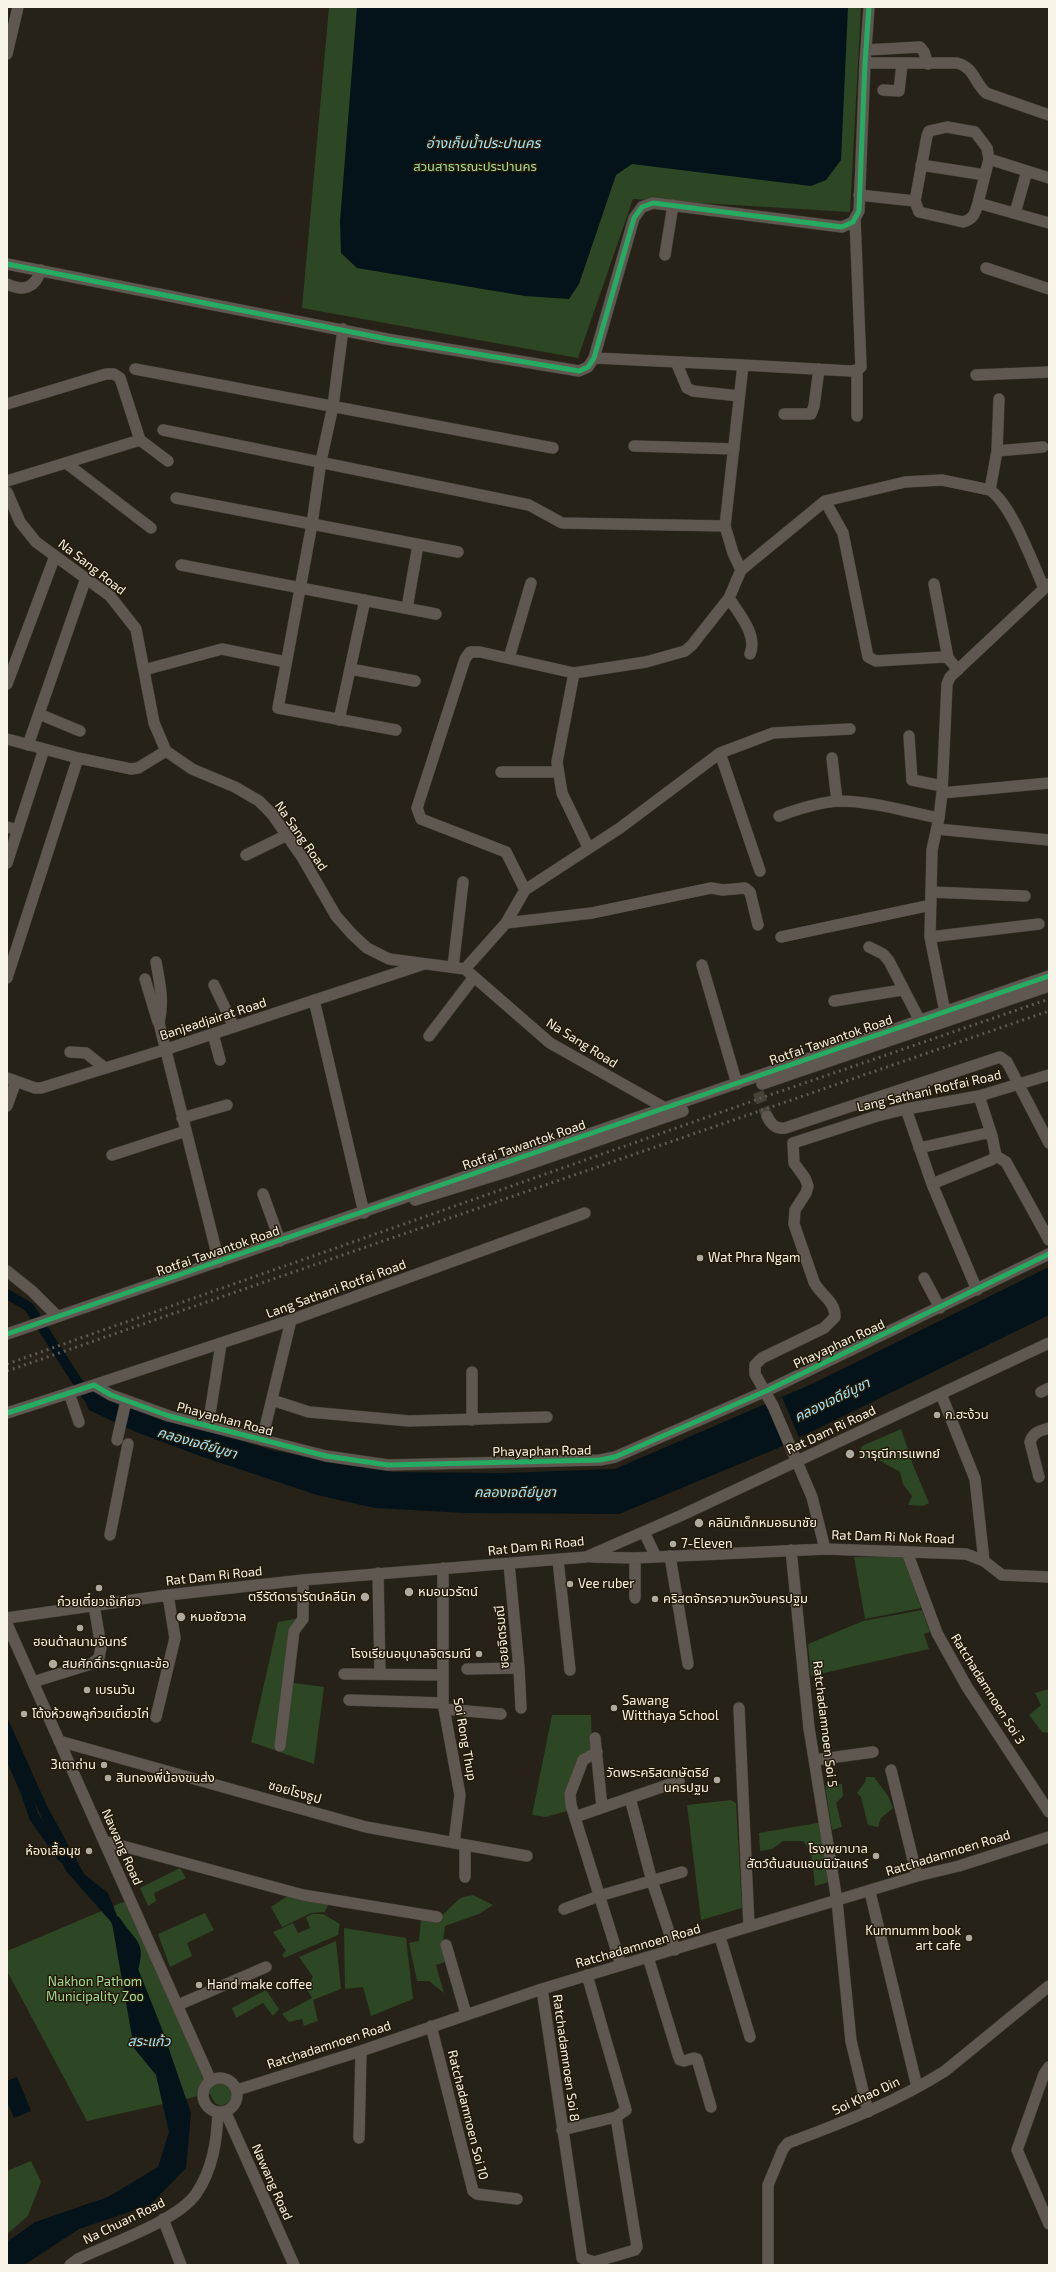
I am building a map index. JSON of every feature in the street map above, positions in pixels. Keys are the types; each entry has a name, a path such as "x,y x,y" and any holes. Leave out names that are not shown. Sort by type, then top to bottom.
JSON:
{"street":[{"path":"7,54 18,7"},
{"path":"856,416 857,370 861,367 861,349 856,219 859,210 864,63 869,7"},
{"path":"866,50 920,47 924,52 928,64"},
{"path":"864,63 957,63 964,65 973,72 979,87 986,93 1049,115"},
{"path":"884,90 899,91 902,64"},
{"path":"939,127 975,132 987,148 989,159 978,203 974,216 970,221 963,222 925,215 919,212 915,201 929,131 939,127"},
{"path":"989,159 1049,178"},
{"path":"921,165 985,175"},
{"path":"1015,214 1027,171"},
{"path":"859,195 915,201"},
{"path":"7,264 343,330 579,371 588,367 594,358 634,218 642,207 653,203 673,205 842,227 856,219"},
{"path":"978,203 1049,223"},
{"path":"665,255 673,205"},
{"path":"986,268 1049,289"},
{"path":"7,284 24,288 32,286 37,282 41,270"},
{"path":"343,330 333,406 321,461 312,524 278,708 396,730"},
{"path":"594,358 857,370"},
{"path":"676,362 688,388 693,391 739,396"},
{"path":"741,570 733,553 725,526 743,365"},
{"path":"784,414 808,416 811,414 814,406 819,369"},
{"path":"135,370 553,448"},
{"path":"976,375 1049,372"},
{"path":"7,404 106,374 114,374 120,378 140,440 168,461"},
{"path":"990,490 997,451 999,399"},
{"path":"163,430 321,461 529,505 562,523 725,526"},
{"path":"7,481 140,440"},
{"path":"634,446 734,449"},
{"path":"997,451 1043,447"},
{"path":"66,463 151,528"},
{"path":"525,890 506,852 421,819 417,808 465,660 470,652 480,652 574,673 646,662 685,651 692,646 729,598 741,570 825,501 905,482 942,480 990,490 997,494 1007,509 1047,586 950,677 947,684 942,789 938,823 932,850 930,937 945,1012"},
{"name":"Na Sang Road","path":"7,492 20,522 36,542 110,596 136,629 154,723 166,751 192,769 235,787 259,801 272,814 287,835 302,857 336,916 352,934 367,948 389,959 465,969 550,1043 665,1108"},
{"path":"176,498 458,552"},
{"path":"825,501 843,533 868,657 876,661 943,657 948,658"},
{"path":"407,608 418,545"},
{"path":"7,684 55,556"},
{"path":"181,565 436,614"},
{"path":"28,744 86,578"},
{"path":"509,658 531,583"},
{"path":"934,584 948,658 958,670"},
{"path":"729,598 750,634 752,641 750,654"},
{"path":"339,720 365,600"},
{"path":"144,670 222,649 286,662"},
{"path":"350,669 415,681"},
{"path":"574,673 557,762 562,792 588,847"},
{"path":"39,714 80,731"},
{"path":"465,969 506,923 525,890 588,847 620,828 720,753 772,733 850,729"},
{"path":"909,736 912,780 942,789 1049,783"},
{"path":"7,739 78,758 131,769 138,768 166,751"},
{"path":"7,863 12,828 44,749"},
{"path":"720,753 760,871"},
{"path":"7,978 78,758"},
{"path":"832,758 838,801"},
{"path":"501,772 558,772"},
{"path":"779,816 800,808 838,801 858,802 938,823 1049,840"},
{"path":"246,855 287,835"},
{"path":"453,967 463,882"},
{"path":"506,923 592,913 671,894 711,888 723,890 745,888 750,892 758,925"},
{"path":"931,892 1025,896"},
{"path":"781,937 931,905"},
{"path":"930,937 1039,924"},
{"path":"870,947 883,954 889,961 902,990 920,1021"},
{"path":"156,962 162,993 162,1008 159,1023"},
{"name":"Banjeadjairat Road","path":"12,1080 35,1088 41,1088 164,1050 427,963"},
{"path":"702,966 737,1084"},
{"name":"Rotfai Tawantok Road","path":"7,1334 1049,976"},
{"path":"429,1036 474,977"},
{"path":"145,979 159,1023 164,1050 219,1262"},
{"path":"214,985 234,1027"},
{"path":"380,1206 435,1196 756,1089 1049,986"},
{"path":"834,1001 902,990"},
{"path":"314,1000 364,1212"},
{"path":"213,1034 220,1060"},
{"path":"70,1052 86,1053 105,1068"},
{"path":"767,1116 773,1126 785,1128 994,1057 1000,1057 1007,1062 1049,1143"},
{"name":"Lang Sathani Rotfai Road","path":"766,1391 755,1374 755,1365 762,1358 824,1328 835,1317 835,1310 832,1304 818,1291 814,1282 794,1224 795,1210 806,1193 808,1186 805,1178 794,1163 793,1143 906,1109 979,1096 1049,1075"},
{"path":"7,1106 12,1080"},
{"path":"979,1096 992,1136 996,1156 1006,1162 1049,1240"},
{"path":"182,1118 227,1105"},
{"path":"906,1109 932,1184 977,1290"},
{"path":"112,1155 186,1131"},
{"path":"920,1148 987,1133 992,1136"},
{"path":"932,1184 991,1160 996,1156"},
{"path":"263,1194 280,1241"},
{"name":"Lang Sathani Rotfai Road","path":"92,1386 291,1320 585,1213"},
{"name":"Phayaphan Road","path":"92,1386 125,1404 326,1456 388,1465 600,1460 615,1457 766,1391 1049,1254"},
{"path":"7,1271 41,1299 57,1316"},
{"path":"924,1278 940,1308"},
{"path":"262,1440 291,1320"},
{"name":"Rat Dam Ri Road","path":"7,1618 168,1596 303,1580 586,1557 797,1462 1049,1343"},
{"path":"208,1426 221,1344"},
{"path":"472,1372 472,1420"},
{"path":"7,1413 92,1386"},
{"path":"766,1391 792,1448 812,1498 825,1548"},
{"path":"71,1393 79,1422"},
{"path":"940,1394 975,1479 984,1561"},
{"path":"272,1400 309,1412 337,1416 409,1421 547,1417"},
{"path":"110,1535 125,1404"},
{"path":"1039,1477 1030,1442 1031,1437 1037,1432 1049,1428"},
{"path":"644,1532 656,1557"},
{"name":"Rat Dam Ri Nok Road","path":"586,1557 635,1558 825,1548 966,1554 984,1561 1000,1573 1007,1576 1049,1577"},
{"name":"Ratchadamnoen Soi 5","path":"791,1550 815,1760 837,1901 851,2041 868,2112"},
{"name":"Ratchadamnoen Soi 3","path":"907,1552 937,1633 967,1687 1049,1812"},
{"path":"670,1556 688,1664"},
{"path":"635,1558 635,1598"},
{"path":"558,1560 570,1670"},
{"name":"ซอยจิตรมณี","path":"509,1564 519,1668 521,1708"},
{"name":"Soi Rong Thup","path":"443,1568 443,1706 460,1795 460,1844 465,1877"},
{"path":"378,1573 380,1674"},
{"path":"280,1746 294,1631 303,1619 303,1580"},
{"path":"156,1717 175,1638 168,1596"},
{"path":"33,1682 91,1664 99,1658 101,1647 94,1606"},
{"name":"Nawang Road","path":"7,1624 178,2005 210,2081 205,2088 204,2098 209,2107 222,2111 294,2265"},
{"path":"467,1669 519,1668"},
{"path":"344,1674 443,1675"},
{"path":"349,1700 443,1706 501,1714"},
{"path":"739,1708 749,1926"},
{"path":"595,1738 602,1807"},
{"name":"ซอยโรงธูป","path":"59,1741 366,1827 527,1856"},
{"path":"597,1752 583,1760 570,1794 571,1805 621,1965"},
{"path":"815,1760 873,1752"},
{"path":"891,1770 917,1876"},
{"path":"576,1817 679,1781"},
{"path":"630,1798 652,1881 675,1950"},
{"name":"Ratchadamnoen Road","path":"237,2090 361,2051 542,1989 720,1937 749,1926 870,1892 917,1876 959,1866 1049,1837"},
{"path":"104,1841 303,1895 437,1917"},
{"path":"564,1910 599,1896 682,1872"},
{"path":"870,1892 917,2087"},
{"path":"720,1937 750,2037"},
{"path":"446,1945 466,2014"},
{"path":"648,1957 680,2060 684,2061 694,2058 697,2059 711,2107"},
{"path":"178,2005 266,1967"},
{"path":"587,1975 626,2105 624,2112 616,2117"},
{"name":"Soi Khao Din","path":"768,2265 768,2185 783,2149 788,2143 868,2112 945,2071 1049,1986"},
{"name":"Ratchadamnoen Soi 8","path":"542,1989 562,2130 582,2258 594,2263 635,2250 637,2247 616,2117 562,2130"},
{"name":"Ratchadamnoen Soi 10","path":"431,2026 473,2192 477,2194 517,2199"},
{"path":"359,2138 361,2051"},
{"path":"1049,2067 1044,2074 1017,2150 1049,2224"},
{"path":"210,2081 215,2078 226,2079 231,2081 237,2090 237,2100 230,2109 222,2111"},
{"name":"Na Chuan Road","path":"70,2265 78,2258 163,2219 178,2210 196,2194 210,2167 217,2141 222,2111"},
{"path":"163,2219 181,2265"}],"green space":[{"name":"อ่างเก็บน้ำประปานคร","path":"329,7 861,7 850,212 633,199 578,358 302,308"},
{"path":"901,1429 913,1465 929,1503 923,1506 908,1505 912,1496 903,1484 900,1472 874,1457 862,1460 859,1453 862,1446"},
{"path":"854,1557 904,1557 921,1608 865,1619"},
{"path":"922,1610 930,1632 924,1634 929,1649 811,1676 808,1644 863,1621"},
{"path":"300,1618 286,1682 324,1687 314,1764 251,1742 278,1622"},
{"path":"1049,1689 1049,1733 1042,1732 1029,1715 1041,1705 1035,1693"},
{"path":"552,1715 591,1715 592,1749 580,1757 566,1788 567,1811 546,1817 532,1815"},
{"path":"866,1777 874,1777 888,1796 893,1808 881,1818 878,1827 868,1825 861,1797 857,1793 865,1782"},
{"path":"842,1784 843,1796 836,1803 842,1827 832,1830 825,1785"},
{"path":"731,1800 736,1803 742,1908 701,1920 687,1805"},
{"path":"823,1822 832,1881 815,1886 811,1851 803,1841 783,1841 772,1849 760,1851 759,1833"},
{"path":"180,1868 186,1878 154,1893 156,1901 148,1906 140,1888"},
{"path":"289,1895 329,1903 325,1912 311,1913 282,1927 271,1907"},
{"path":"473,1895 493,1905 479,1914 445,1926 443,1942 448,1961 436,1965 444,1993 429,1981 417,1981 409,1943 419,1941 421,1919 439,1917 459,1899"},
{"name":"Nakhon Pathom Municipality Zoo","path":"130,1899 216,2082 222,2081 231,2091 231,2098 226,2104 221,2106 215,2103 210,2094 87,2121 7,1971 7,1951"},
{"path":"205,1913 214,1930 187,1943 192,1956 170,1967 158,1934"},
{"path":"312,1914 323,1914 340,1924 338,1935 284,1958 282,1955 286,1951 273,1932 293,1923 298,1933 310,1928 306,1917"},
{"path":"344,1928 406,1938 413,1999 371,2016 363,1987 345,1989"},
{"path":"336,1941 341,1989 313,2000 318,2021 304,2026 302,2019 289,2022 282,2014 312,1998 306,1988 313,1977 299,1957"},
{"path":"266,1990 279,2009 273,2016 263,2003 236,2018 232,2008"},
{"path":"31,2161 41,2182 28,2216 7,2234 7,2171"}],"water":[{"name":"อ่างเก็บน้ำประปานคร","path":"357,7 848,7 841,160 826,180 811,186 632,164 616,175 579,284 569,299 525,296 357,268 341,253 340,221"},
{"path":"1049,1267 1049,1315 778,1448 619,1514 465,1513 375,1508 317,1495 203,1457 136,1432 89,1410 81,1392 92,1390 141,1411 275,1451 392,1472 502,1473 615,1469 814,1383"},
{"name":"สระแก้ว","path":"7,1717 47,1806 84,1874 108,1893 162,2029 191,2113 186,2168 150,2205 79,2229 24,2265 7,2265 7,2242 35,2222 108,2197 158,2167 169,2132 156,2075 134,2048 112,1923 66,1871 14,1757 7,1747"},
{"path":"17,2077 31,2111 14,2118 7,2101 7,2081"}],"pier":[{"path":"782,1397 800,1440 785,1447 767,1404"}],"waterway":[{"name":"คลองเจดีย์บูชา","path":"7,1294 29,1307 86,1395"},
{"path":"7,1749 26,1793 34,1817 63,1858"},
{"path":"116,1921 135,1949 136,1954 132,1973"}],"tunnel":[{"path":"758,1092 767,1116"}],"railway":[{"path":"7,1364 764,1097 1049,999"},
{"path":"7,1371 1049,1011"}],"cycle path":[{"path":"7,264 387,339 579,371 588,367 594,358 634,218 642,207 653,203 842,227 853,222 859,211 865,63 869,7"},
{"path":"7,1334 1049,976"},
{"path":"7,1413 94,1385 111,1395 169,1416 326,1456 388,1465 600,1460 615,1457 766,1391 1049,1254"}],"place":[{"name":"Wat Phra Ngam","path":"700,1258"},
{"name":"ก.ฮะง้วน","path":"937,1415"},
{"name":"วารุณีการแพทย์","path":"850,1454"},
{"name":"คลินิกเด็กหมอธนาชัย","path":"699,1523"},
{"name":"7-Eleven","path":"673,1544"},
{"name":"Vee ruber","path":"570,1584"},
{"name":"ก๋วยเตี๋ยวเจ๊เกียว","path":"99,1588"},
{"name":"หมอนวรัตน์","path":"409,1592"},
{"name":"ตรีรัต์ดารารัตน์คลีนิก","path":"365,1597"},
{"name":"คริสตจักรความหวังนครปฐม","path":"655,1599"},
{"name":"หมอชัชวาล","path":"181,1617"},
{"name":"ฮอนด้าสนามจันทร์","path":"80,1628"},
{"name":"โรงเรียนอนุบาลจิตรมณี","path":"479,1654"},
{"name":"สมศักดิ์กระดูกและข้อ","path":"53,1664"},
{"name":"เบรนวัน","path":"87,1690"},
{"name":"Sawang Witthaya School","path":"614,1708"},
{"name":"โต้งห้วยพลูก๋วยเตี๋ยวไก่","path":"24,1714"},
{"name":"3เตาถ่าน","path":"104,1765"},
{"name":"สินทองพี่น้องขนส่ง","path":"108,1778"},
{"name":"วัดพระคริสตกษัตริย์ นครปฐม","path":"717,1780"},
{"name":"ห้องเสื้อนุช","path":"89,1851"},
{"name":"โรงพยาบาล สัตว์ต้นสนแอนนิมัลแคร์","path":"876,1856"},
{"name":"Kumnumm book art cafe","path":"969,1938"},
{"name":"Hand make coffee","path":"199,1985"}],"park label":[{"name":"สวนสาธารณะประปานคร","path":"475,167"}]}
